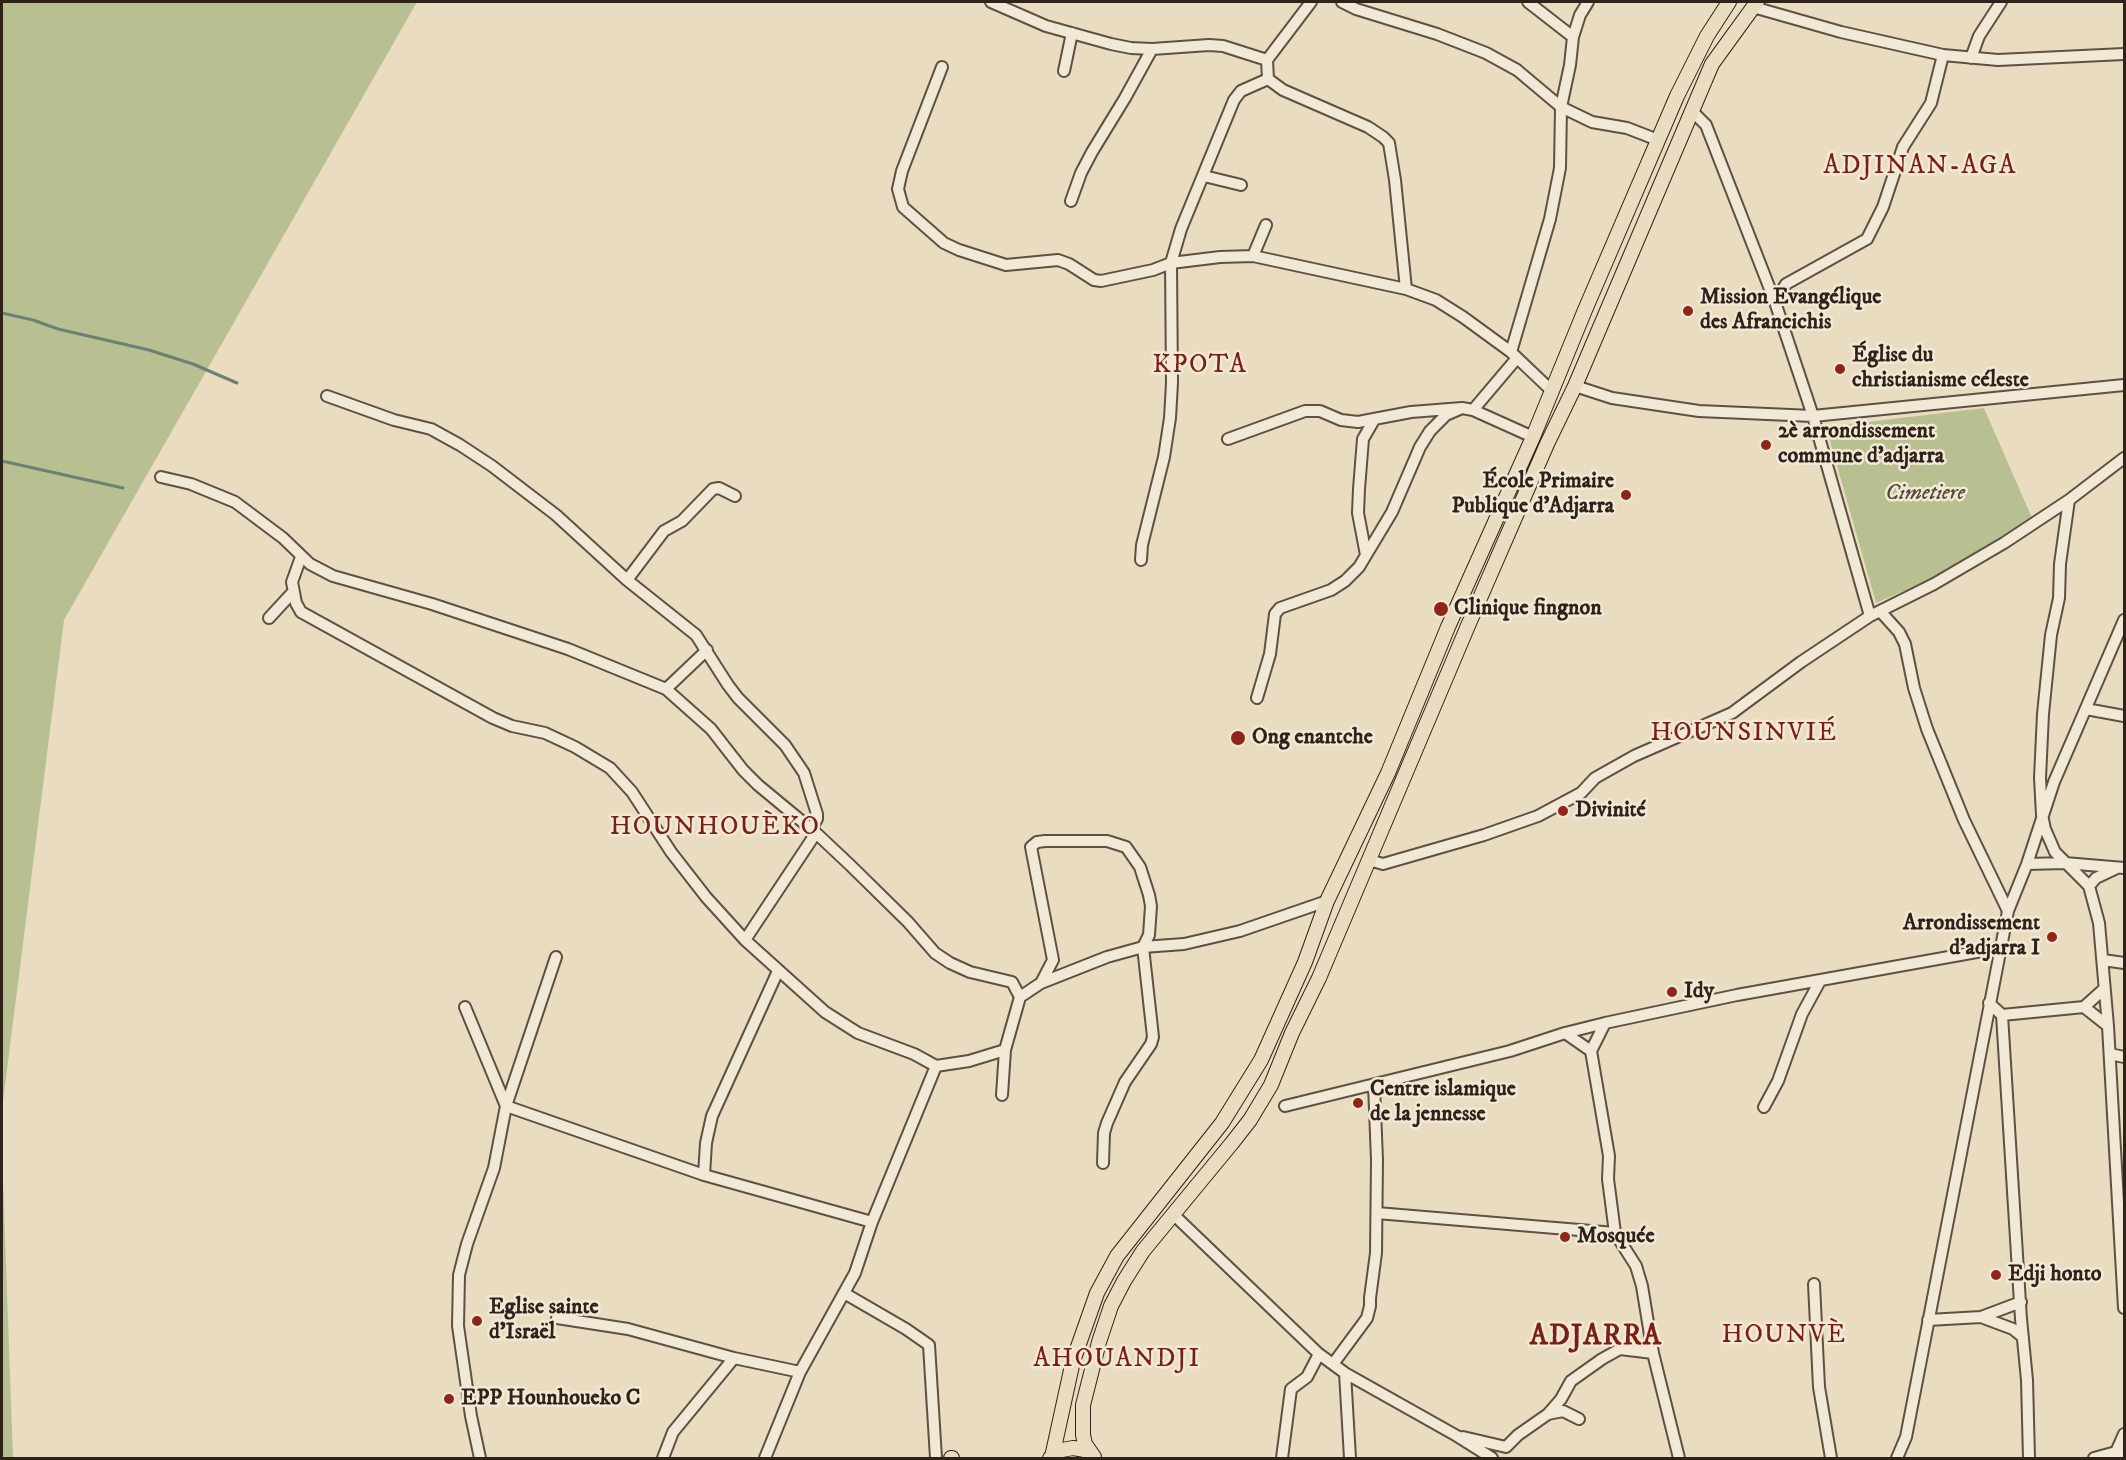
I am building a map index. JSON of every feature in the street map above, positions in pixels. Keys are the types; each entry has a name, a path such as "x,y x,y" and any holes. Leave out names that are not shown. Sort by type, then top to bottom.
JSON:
{"main road":[{"path":"1051,1458 1073,1361 1097,1293 1117,1256 1222,1123 1261,1060 1305,962 1327,902 1388,773 1448,627 1533,437 1658,140 1707,36 1729,2"},
{"path":"1095,1458 1085,1444 1082,1418 1088,1378 1111,1306 1143,1251 1244,1128 1271,1085 1547,444 1575,386 1712,64 1755,4"},
{"path":"1051,1458 1062,1450 1073,1448 1085,1450 1095,1458"}],"street":[{"path":"991,2 1046,26 1131,48 1223,46 1267,60"},
{"path":"1268,79 1267,60 1311,2"},
{"path":"1341,2 1486,53 1517,70 1561,107 1592,122 1627,128 1658,140"},
{"path":"1528,2 1573,37"},
{"path":"1257,698 1270,654 1275,614 1280,608 1331,590 1359,567 1392,512 1420,447 1430,431 1446,415 1467,409 1514,355 1550,219 1560,168 1561,107 1573,37 1580,15 1588,2"},
{"path":"1971,58 1979,36 2001,2"},
{"path":"1755,4 1874,40 1943,55 1998,60 2033,60 2124,54"},
{"path":"1065,70 1072,33"},
{"path":"1071,201 1087,162 1152,48"},
{"path":"1775,302 1786,284 1867,239 1883,207 1903,147 1931,104 1943,55"},
{"path":"942,67 902,171 898,189 903,207 944,243 1006,265 1058,260 1069,264 1094,280 1101,281 1153,270 1171,263 1220,257 1253,256 1406,289 1436,300 1463,317 1514,355 1551,390"},
{"path":"1141,560 1142,545 1164,458 1170,418 1171,263 1181,229 1204,176 1208,159 1234,100 1241,91 1268,79"},
{"path":"1268,79 1283,90 1368,127 1389,143 1406,289"},
{"path":"1693,112 1706,125 1775,302 1875,613 1899,632 1905,644 1914,688 1927,729 1964,820 2007,911"},
{"path":"1204,176 1241,185"},
{"path":"1253,256 1266,225"},
{"path":"1575,386 1612,398 1699,411 1813,416 2124,385"},
{"path":"327,396 386,417 431,429 492,466 512,484 556,515 627,580 696,635 707,650 715,667 738,698 785,745 804,773 813,796 817,819 813,831 745,940"},
{"path":"1228,439 1305,411 1320,411 1348,422 1374,420 1411,412 1467,409 1533,437"},
{"path":"1366,555 1358,513 1359,489 1363,439 1374,420"},
{"path":"1369,860 1383,864 1484,835 1538,816 1581,793 1595,778 1634,756 1732,713 1801,662 1875,613 1934,584 2004,543 2069,500 2124,458"},
{"path":"161,477 190,484 235,501 283,538 310,564 333,576 432,604 568,649 666,689 711,729 743,770 758,785 813,831 908,922 935,953 970,972 1012,982 1020,997"},
{"path":"627,580 664,531 682,521 713,489 719,488 735,496"},
{"path":"2069,500 2060,564 2059,598 2051,635 2043,714 2040,778 2042,815 2055,852 2089,886 2099,923 2110,1054 2124,1308"},
{"path":"301,557 292,582 293,592 301,612 501,722 557,738 610,768 632,792 706,897 745,940 809,1000 843,1025 914,1054 936,1066 969,1061 1005,1050"},
{"path":"269,618 293,592"},
{"path":"1897,1458 1906,1437 2007,911 2027,864 2042,815 2124,620"},
{"path":"2114,648 2124,640"},
{"path":"666,689 707,650"},
{"path":"2086,709 2124,716"},
{"path":"1041,983 1053,960 1031,847 1037,842 1107,842 1126,847 1140,867 1151,906 1149,935 1143,947 1154,1037 1125,1082 1107,1124 1104,1133 1103,1163"},
{"path":"2027,864 2065,863 2121,868"},
{"path":"2089,886 2096,878 2121,868"},
{"path":"1002,1095 1005,1050 1020,997 1041,983 1107,957 1143,947 1184,944 1240,931 1327,902"},
{"path":"1286,1106 1529,1046 1565,1033 1605,1023 1737,995 1999,948"},
{"path":"480,1458 471,1416 458,1326 458,1286 467,1244 495,1168 506,1106 556,957"},
{"path":"2103,960 2124,963"},
{"path":"704,1175 706,1143 712,1116 778,971"},
{"path":"1764,1107 1788,1058 1798,1024 1820,981"},
{"path":"2002,1015 2084,1007 2104,989"},
{"path":"1989,1003 2002,1015 2027,1380 2029,1458"},
{"path":"465,1007 506,1106 704,1175 872,1222"},
{"path":"2084,1007 2108,1026"},
{"path":"1605,1023 1591,1050 1610,1156 1608,1179 1616,1233 1636,1266 1639,1276 1653,1353 1679,1458"},
{"path":"1565,1033 1591,1050"},
{"path":"2110,1054 2124,1057"},
{"path":"765,1458 800,1372 855,1273 872,1222 936,1066"},
{"path":"1333,1364 1369,1313 1376,1253 1377,1213 1374,1085"},
{"path":"1377,1213 1616,1233"},
{"path":"1174,1215 1319,1354 1345,1372 1492,1458"},
{"path":"1814,1284 1819,1386 1831,1458"},
{"path":"844,1293 929,1345 936,1458"},
{"path":"1928,1320 1981,1317 2020,1302"},
{"path":"1981,1317 2013,1329 2023,1337"},
{"path":"557,1318 628,1329 734,1358 800,1372"},
{"path":"1457,1436 1506,1447 1518,1435 1548,1414 1561,1399 1571,1381 1602,1359 1620,1349 1653,1353"},
{"path":"1282,1458 1292,1389 1307,1377 1319,1354"},
{"path":"663,1458 673,1432 734,1358"},
{"path":"1345,1372 1350,1458"},
{"path":"1548,1414 1563,1411 1579,1419"},
{"path":"2094,1458 2120,1454 2124,1434"}],"green space":[{"path":"2,2 417,2 64,620 2,1109"},
{"name":"Cimetiere","path":"1984,408 2032,518 1945,573 1876,603 1826,427"},
{"path":"2,1153 13,1458 2,1458"}],"waterway":[{"path":"2,313 58,329 149,350 193,364 237,383"},
{"path":"2,461 123,488"}],"place":[{"name":"Mission Evangélique des Afrancichis","path":"1688,311"},
{"name":"Église du christianisme céleste","path":"1840,369"},
{"name":"2è arrondissement commune d'adjarra","path":"1766,445"},
{"name":"École Primaire Publique d'Adjarra","path":"1626,495"},
{"name":"Clinique fingnon","path":"1441,609"},
{"name":"Ong enantche","path":"1238,738"},
{"name":"Divinité","path":"1563,811"},
{"name":"Arrondissement d'adjarra I","path":"2052,937"},
{"name":"Idy","path":"1672,992"},
{"name":"Centre islamique de la jennesse","path":"1358,1103"},
{"name":"Mosquée","path":"1565,1237"},
{"name":"Edji honto","path":"1996,1275"},
{"name":"Eglise sainte d'Israël","path":"477,1321"},
{"name":"EPP Hounhoueko C","path":"449,1399"}],"district":[{"name":"ADJINAN-AGA","path":"1920,168"},
{"name":"KPOTA","path":"1200,367"},
{"name":"HOUNSINVIÉ","path":"1744,735"},
{"name":"HOUNHOUÈKO","path":"715,829"},
{"name":"HOUNVÈ","path":"1784,1337"},
{"name":"ADJARRA","path":"1596,1338"},
{"name":"AHOUANDJI","path":"1117,1361"}]}
